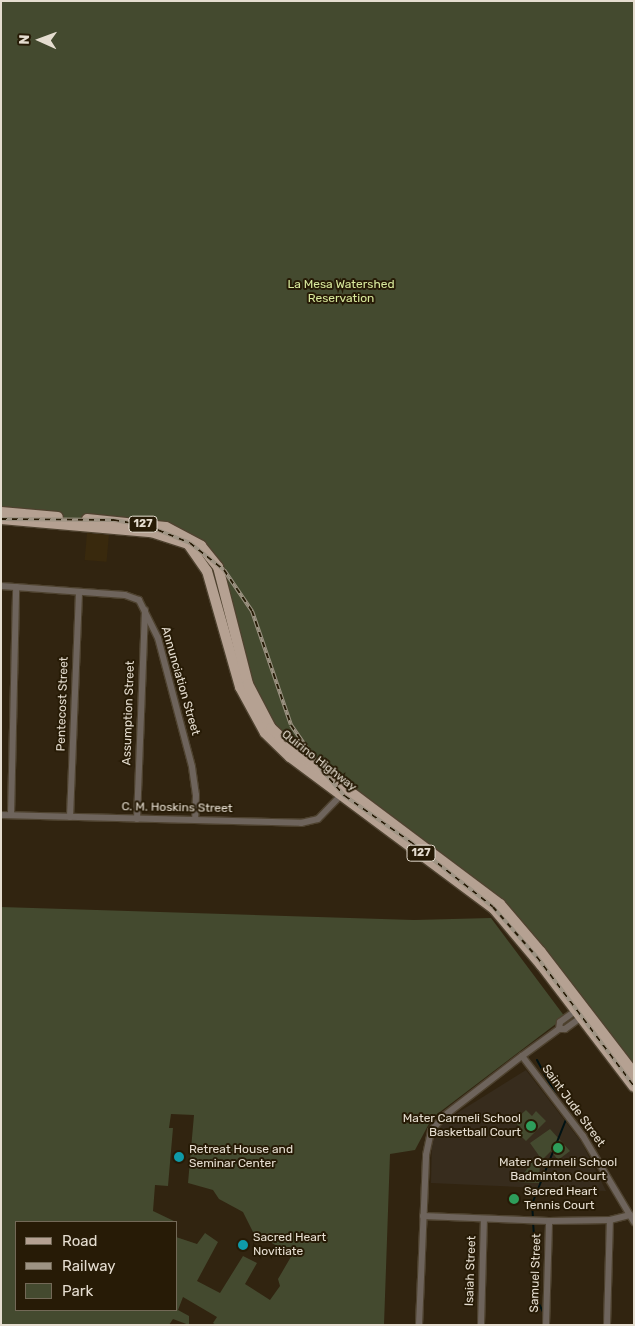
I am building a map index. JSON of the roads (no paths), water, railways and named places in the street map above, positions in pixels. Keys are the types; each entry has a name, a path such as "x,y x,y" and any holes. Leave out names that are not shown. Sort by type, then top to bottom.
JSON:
{"main road":[{"name":"Quirino Highway","path":"1,512 152,525 166,527 192,539 218,566 248,684 263,716 282,740 345,791"},
{"name":"Quirino Highway","path":"1,519 151,532 188,544 203,562 212,583 248,708 276,744 345,791 500,904 583,1012 634,1073"},
{"name":"Quirino Highway","path":"583,1012 634,1087"}],"street":[{"path":"1,586 134,596 145,608"},
{"path":"11,815 16,586"},
{"name":"Pentecost Street","path":"70,817 80,592"},
{"name":"Assumption Street","path":"137,819 145,608"},
{"name":"Annunciation Street","path":"145,608 158,638 192,768 196,795 195,820"},
{"name":"C. M. Hoskins Street","path":"1,815 306,822 323,816 345,791"},
{"path":"419,1325 427,1143 434,1127 522,1056 559,1029 560,1022 583,1012"},
{"name":"Saint Jude Street","path":"522,1056 583,1136 634,1222"},
{"path":"423,1216 549,1221 610,1220 630,1215"},
{"name":"Isaiah Street","path":"481,1325 484,1219"},
{"path":"607,1325 610,1220"},
{"name":"Samuel Street","path":"546,1325 549,1221"}],"waterway":[{"path":"537,1060 557,1097"},
{"path":"533,1218 532,1204 567,1117"},
{"path":"533,1222 539,1304 544,1314"}],"railway":[{"path":"1,519 114,520 148,526 190,543 224,570 252,611 291,725 322,770 345,796 412,843 493,907 537,957 634,1086"}],"place":[{"name":"Mater Carmeli School Basketball Court","path":"531,1126"},
{"name":"Mater Carmeli School Badminton Court","path":"558,1148"},
{"name":"Retreat House and Seminar Center","path":"179,1157"},
{"name":"Sacred Heart Tennis Court","path":"514,1199"},
{"name":"Sacred Heart Novitiate","path":"243,1245"}],"park label":[{"name":"La Mesa Watershed Reservation","path":"341,292"}]}
